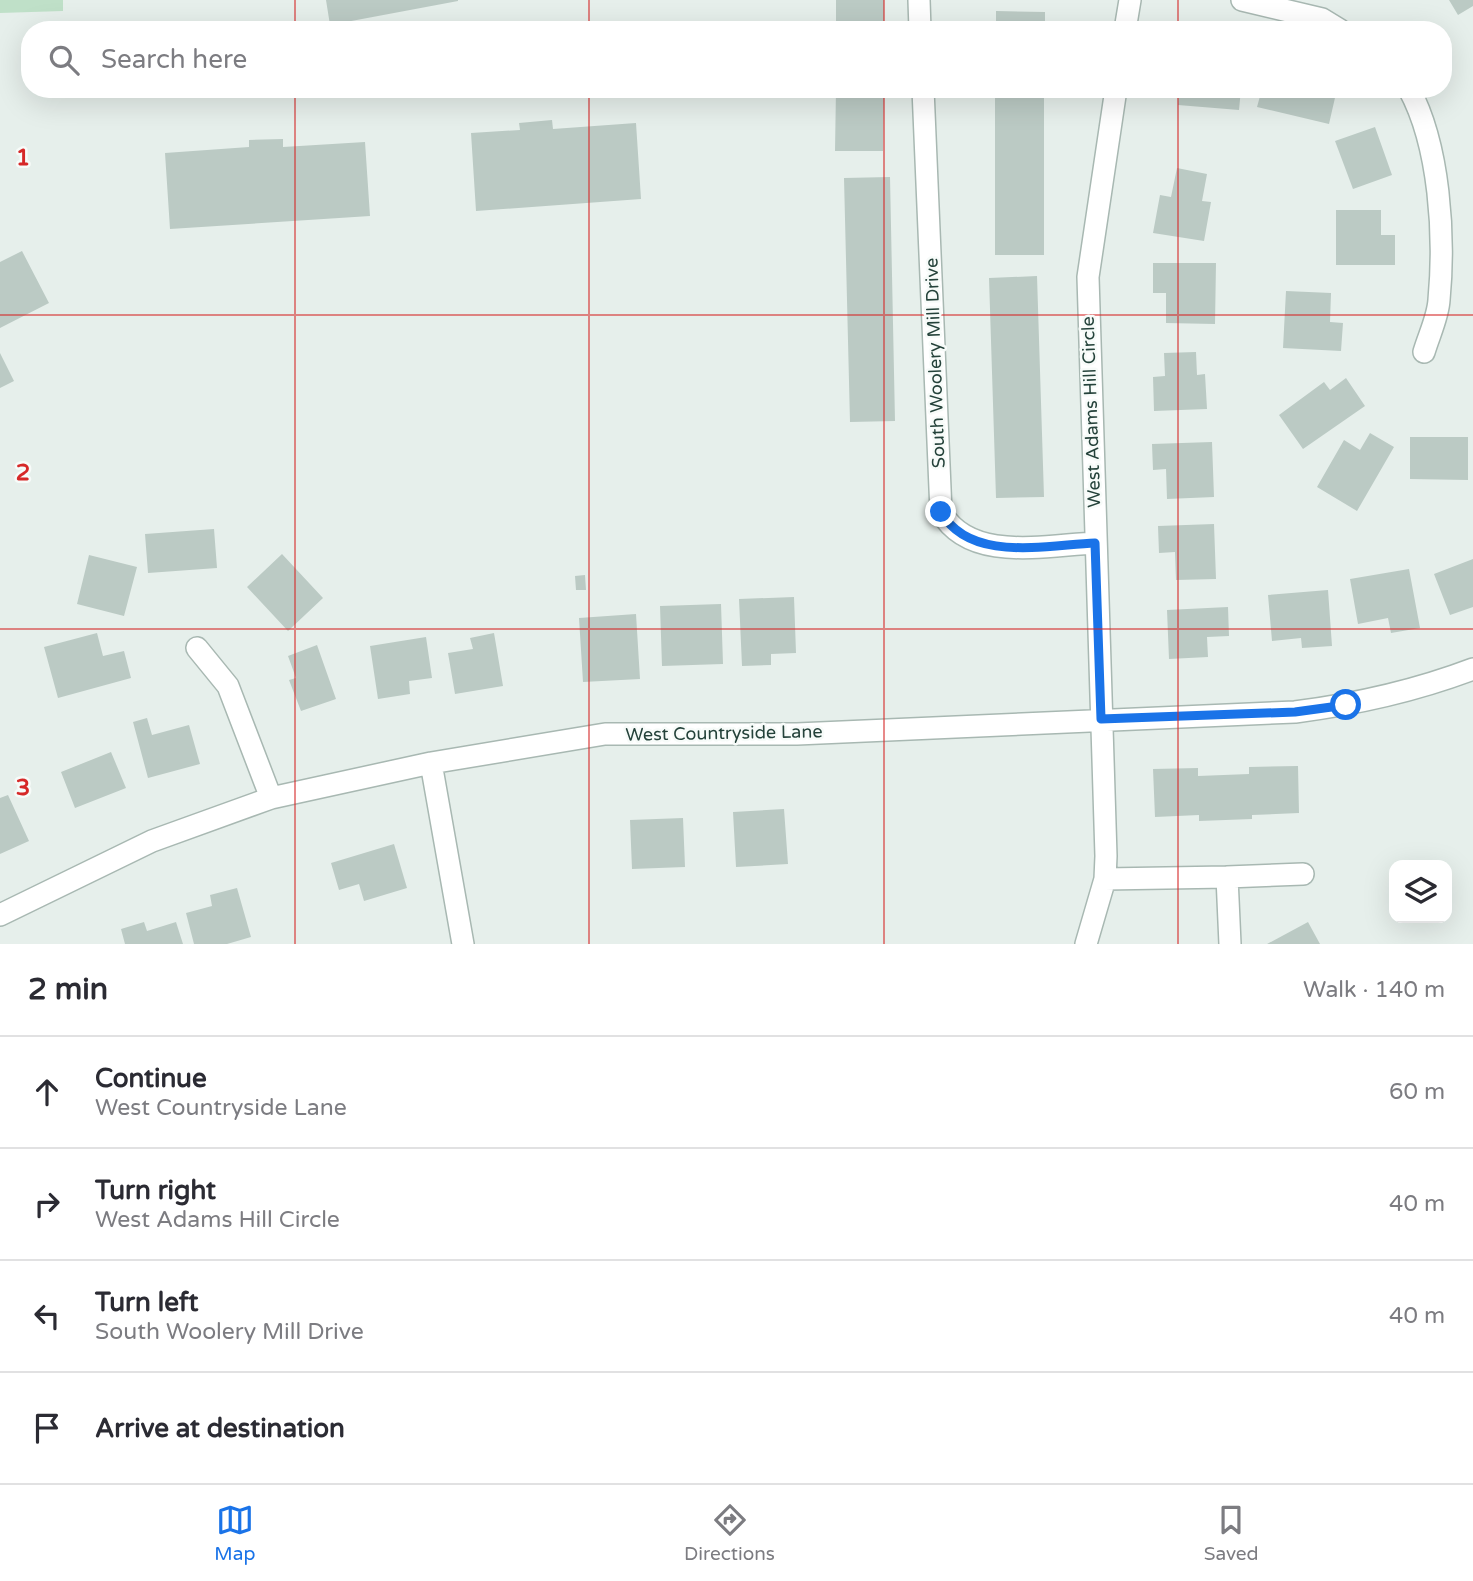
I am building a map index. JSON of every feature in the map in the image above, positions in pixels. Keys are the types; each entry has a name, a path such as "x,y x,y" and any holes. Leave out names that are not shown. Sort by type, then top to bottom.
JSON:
{"street":[{"path":"919,0 920,21"},
{"path":"1126,21 1129,0"},
{"path":"1242,0 1325,21"},
{"name":"South Woolery Mill Drive","path":"923,98 941,512 958,533 977,542 1000,546 1095,543"},
{"name":"West Adams Hill Circle","path":"1086,944 1105,879 1088,277 1115,98"},
{"path":"1414,98 1421,112 1433,161 1440,232 1439,303 1424,352"},
{"path":"197,648 228,686 271,798"},
{"name":"West Countryside Lane","path":"0,915 152,841 271,798 431,763 605,734 797,734 1295,712 1401,693 1473,669"},
{"path":"431,763 463,944"},
{"path":"1105,879 1303,874"},
{"path":"1227,877 1230,944"}],"green space":[{"path":"0,0 63,0 63,11 0,13"}],"building":[{"path":"326,0 458,0 351,21 329,21"},
{"path":"836,0 884,0 884,21 836,21"},
{"path":"1449,0 1473,0 1473,6 1458,15"},
{"path":"996,11 1045,12 1045,21 996,21"},
{"path":"836,98 884,98 883,151 835,151"},
{"path":"995,98 1044,98 1044,255 995,255"},
{"path":"1178,98 1240,98 1239,110 1178,105"},
{"path":"1260,98 1335,98 1329,124 1257,107"},
{"path":"552,120 553,129 636,123 641,199 476,211 471,133 520,130 519,123"},
{"path":"1375,127 1392,175 1353,189 1335,141"},
{"path":"283,139 283,147 365,142 370,216 170,229 165,153 249,147 249,140"},
{"path":"1177,168 1207,174 1202,201 1211,202 1204,241 1153,233 1160,195 1171,197"},
{"path":"890,177 895,421 850,422 844,178"},
{"path":"1336,210 1381,210 1381,235 1395,235 1395,265 1336,265"},
{"path":"22,251 49,303 0,328 0,262"},
{"path":"1153,263 1216,263 1215,324 1166,323 1166,293 1153,293"},
{"path":"1037,276 1044,497 996,498 989,278"},
{"path":"1286,291 1331,293 1330,322 1343,323 1341,351 1283,348"},
{"path":"1196,352 1197,375 1205,374 1207,409 1154,411 1153,377 1165,376 1164,353"},
{"path":"0,353 14,381 0,388"},
{"path":"1346,378 1365,406 1303,449 1279,415 1324,382 1330,390"},
{"path":"1370,433 1394,447 1357,511 1317,487 1344,440 1360,450"},
{"path":"1410,437 1468,437 1468,480 1410,479"},
{"path":"1212,442 1214,497 1167,499 1166,469 1153,470 1152,444"},
{"path":"1214,524 1216,579 1176,580 1175,552 1159,553 1158,526"},
{"path":"214,529 217,568 148,573 145,534"},
{"path":"282,554 323,598 288,631 247,587"},
{"path":"89,555 137,567 124,616 77,604"},
{"path":"1473,559 1473,607 1450,615 1434,574"},
{"path":"1409,569 1420,628 1391,633 1388,618 1358,624 1350,579"},
{"path":"585,575 586,590 576,590 575,576"},
{"path":"1328,590 1332,646 1302,648 1301,638 1272,641 1268,595"},
{"path":"794,597 796,653 771,654 771,665 742,666 739,599"},
{"path":"721,604 723,664 662,666 660,606"},
{"path":"1228,607 1229,636 1207,637 1208,657 1169,659 1167,610"},
{"path":"636,614 640,679 583,682 579,618"},
{"path":"97,633 103,656 124,651 131,678 58,698 44,647"},
{"path":"494,633 503,686 455,694 448,653 473,649 470,638"},
{"path":"426,637 432,678 409,681 410,694 378,699 370,646"},
{"path":"317,645 336,699 301,711 289,680 296,678 288,656"},
{"path":"147,718 152,735 189,725 200,764 148,778 133,722"},
{"path":"111,752 126,788 75,808 61,772"},
{"path":"1298,766 1299,813 1252,815 1252,819 1199,821 1199,815 1155,817 1153,769 1198,768 1198,776 1249,774 1249,767"},
{"path":"8,795 29,841 0,854 0,798"},
{"path":"784,809 788,864 736,867 733,812"},
{"path":"683,818 685,867 632,869 630,820"},
{"path":"394,844 407,888 364,901 359,884 339,890 331,863"},
{"path":"237,888 251,937 227,944 194,944 186,913 212,906 210,895"},
{"path":"144,922 147,931 176,922 183,944 125,944 121,929"},
{"path":"1308,922 1320,944 1267,944"}],"route":[{"path":"941,512 947,523 958,533 977,542 1000,546 1095,543 1101,719 1295,712 1346,705"}]}
